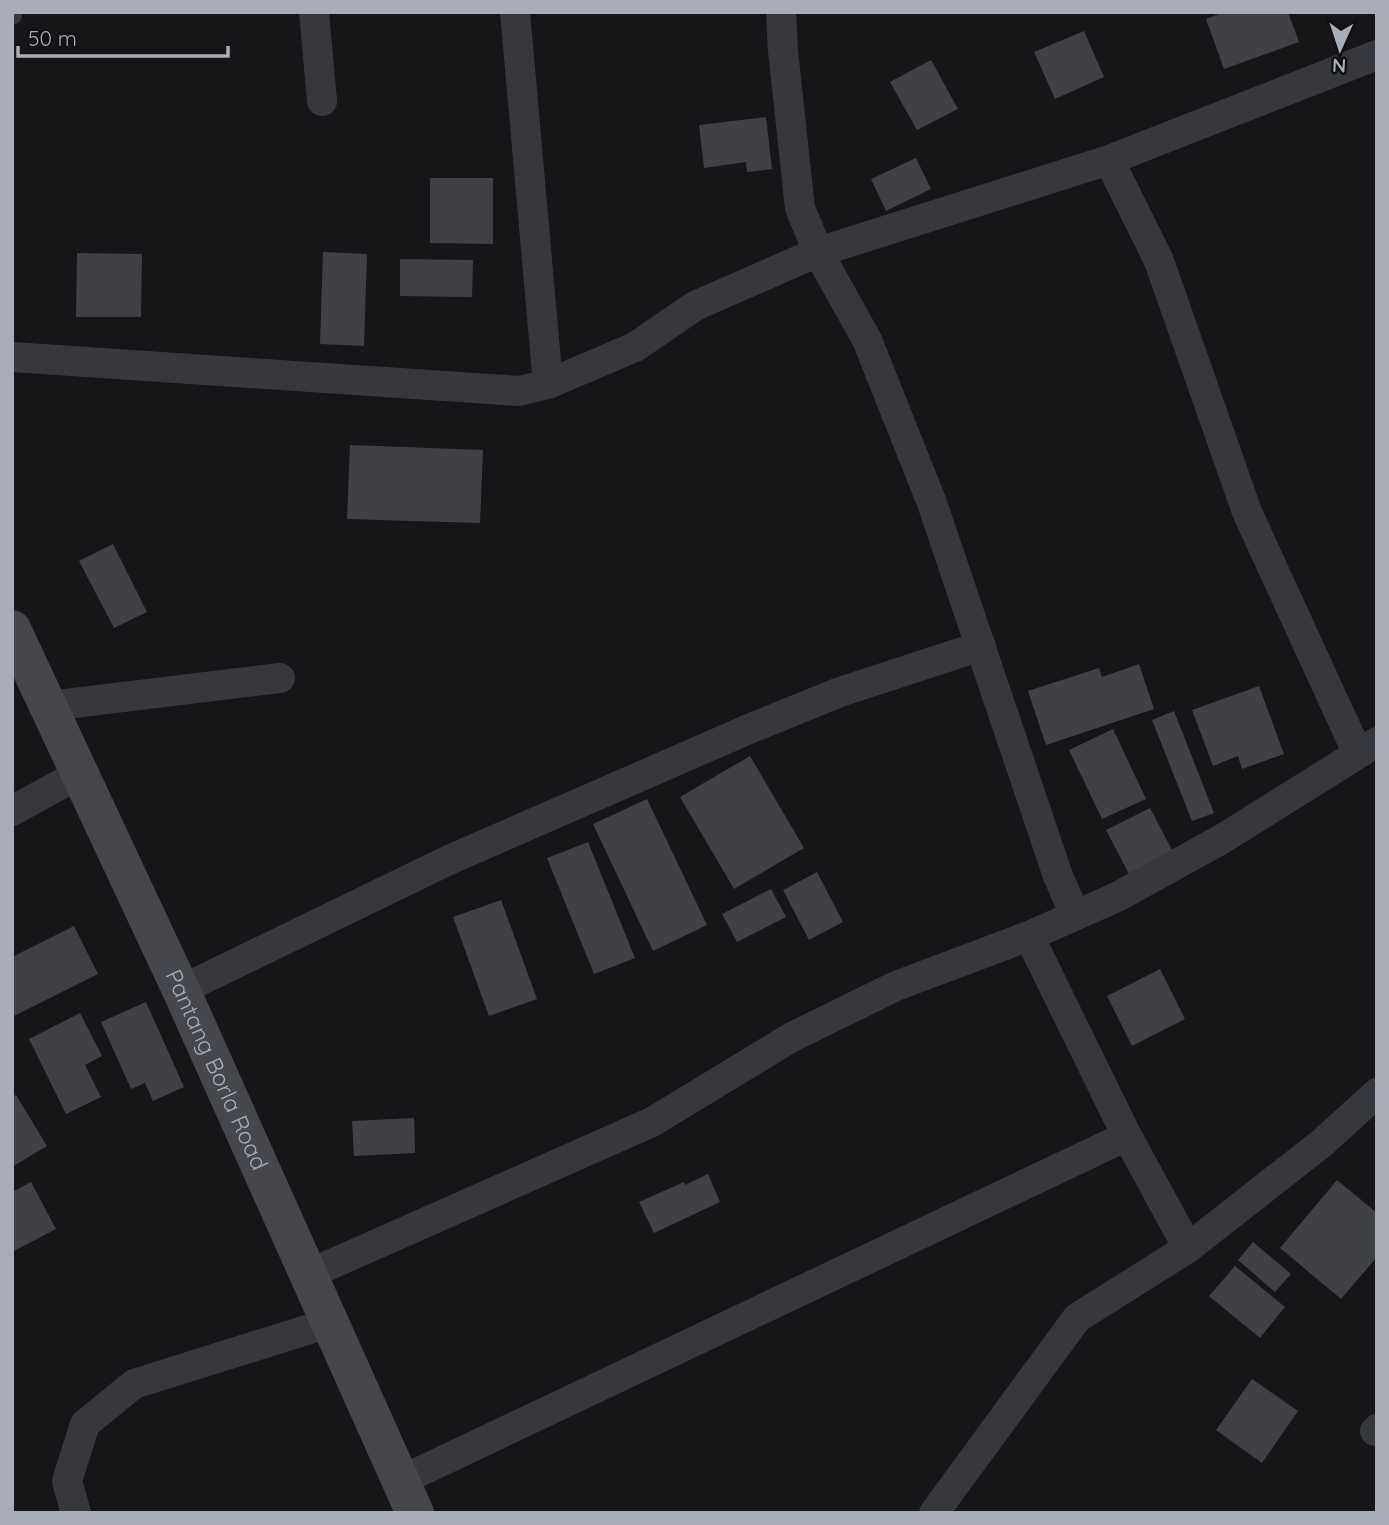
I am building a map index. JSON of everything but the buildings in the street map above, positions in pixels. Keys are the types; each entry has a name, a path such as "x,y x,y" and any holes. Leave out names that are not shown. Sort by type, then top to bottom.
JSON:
{"street":[{"path":"314,12 322,101"},
{"path":"515,12 548,384"},
{"path":"781,12 800,208 818,253 867,340 932,503 1058,876 1075,915"},
{"path":"12,357 519,391 548,384 635,347 695,306 818,253 1108,160 1377,55"},
{"path":"307,1275 652,1122 792,1037 896,986 1029,936 1117,897 1222,839 1368,748 1247,512 1159,261 1108,160"},
{"name":"Pantang Borla Road","path":"12,629 181,990 408,1497"},
{"path":"181,990 451,859 750,729 840,692 981,646"},
{"path":"49,706 280,678"},
{"path":"12,811 81,773"},
{"path":"1029,936 1127,1136 1188,1248"},
{"path":"934,1513 1077,1318 1188,1248 1322,1143 1377,1093"},
{"path":"408,1497 1127,1136"},
{"path":"76,1513 67,1481 85,1424 134,1384 329,1323"}]}
